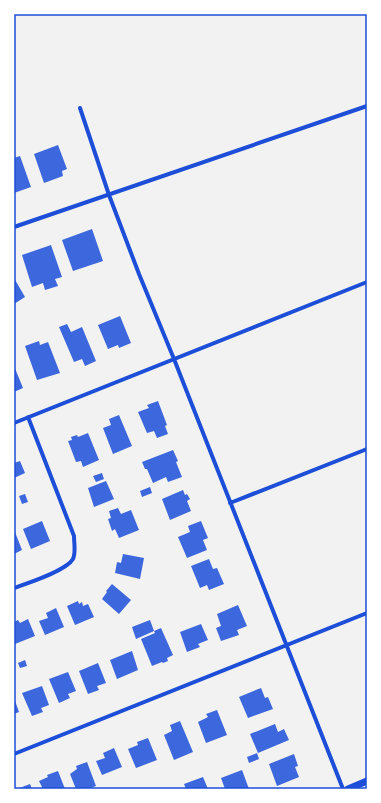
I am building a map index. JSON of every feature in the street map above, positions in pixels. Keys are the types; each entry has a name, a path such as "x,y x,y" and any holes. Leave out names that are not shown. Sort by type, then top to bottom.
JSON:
{"street":[{"path":"14,227 367,106"},
{"path":"80,108 109,195 139,274 174,359 343,789"},
{"path":"14,423 367,282"},
{"path":"14,588 58,571 67,565 73,558 74,536 28,417"},
{"path":"230,503 367,449"},
{"path":"14,754 286,644 367,613"},
{"path":"348,789 367,782"}],"building":[{"path":"58,145 67,169 62,171 63,176 44,183 34,154"},
{"path":"20,156 31,187 14,193 14,158"},
{"path":"92,229 103,261 73,271 62,240"},
{"path":"51,245 62,277 55,279 58,286 45,290 43,283 32,287 22,255"},
{"path":"14,278 25,297 14,304"},
{"path":"120,316 131,343 119,348 118,345 108,349 98,325"},
{"path":"67,324 71,332 82,327 96,361 85,366 82,359 74,362 59,327"},
{"path":"39,341 40,345 48,342 60,373 37,380 25,346"},
{"path":"14,366 23,388 14,392"},
{"path":"158,401 167,425 165,426 168,434 157,438 154,431 147,433 138,412 149,408 147,405"},
{"path":"119,415 132,446 113,454 103,428 111,425 109,419"},
{"path":"88,433 99,460 83,467 81,461 76,462 68,441 72,440 71,437 77,435 78,437"},
{"path":"173,450 178,461 176,462 182,477 168,482 166,477 153,483 142,462"},
{"path":"20,461 25,473 14,478 14,463"},
{"path":"102,473 104,479 96,482 93,476"},
{"path":"106,481 114,499 94,507 88,488"},
{"path":"150,487 152,493 142,497 140,491"},
{"path":"183,490 185,495 187,494 190,499 187,501 191,511 170,520 162,499"},
{"path":"25,494 28,502 22,504 19,496"},
{"path":"118,508 121,514 131,510 139,530 119,538 115,529 112,531 108,519 111,518 109,511"},
{"path":"42,521 50,541 31,549 23,529"},
{"path":"201,521 208,538 203,540 207,550 187,558 178,537 190,532 188,526"},
{"path":"14,532 22,550 14,554"},
{"path":"123,554 144,558 140,579 115,573 117,562 121,563"},
{"path":"209,559 213,569 217,568 224,584 209,590 207,585 200,588 191,566"},
{"path":"112,584 131,600 119,614 102,599"},
{"path":"78,601 79,604 82,602 83,606 88,604 94,617 75,625 67,606"},
{"path":"238,605 247,626 237,630 239,635 221,641 216,628 221,626 217,614"},
{"path":"56,608 64,627 45,635 39,621 48,618 46,613"},
{"path":"28,619 35,636 15,644 14,622 18,620 20,623"},
{"path":"150,620 154,631 136,639 132,627"},
{"path":"201,624 208,640 198,644 200,647 187,652 180,632"},
{"path":"161,628 173,655 167,658 168,661 152,666 141,639 155,633 154,631"},
{"path":"132,651 138,670 117,679 110,660"},
{"path":"25,660 27,666 20,668 18,663"},
{"path":"98,663 106,683 97,686 99,690 88,694 79,671"},
{"path":"68,672 76,691 68,694 70,698 59,703 49,679"},
{"path":"42,686 49,705 41,708 43,712 32,716 22,693"},
{"path":"261,688 265,698 268,697 273,709 248,718 239,697"},
{"path":"14,698 19,712 14,714"},
{"path":"217,710 227,735 206,743 198,722 208,717 206,714"},
{"path":"180,721 193,752 174,760 164,735 172,731 170,725"},
{"path":"275,724 278,732 284,729 289,740 258,753 250,734"},
{"path":"148,738 157,760 136,768 128,749 138,745 137,742"},
{"path":"114,748 122,767 102,775 96,761 105,758 103,753"},
{"path":"257,753 259,759 249,763 247,757"},
{"path":"294,754 298,766 295,767 299,777 277,786 269,764"},
{"path":"87,762 96,786 88,789 76,789 70,774 77,769 76,766"},
{"path":"242,770 249,789 225,789 221,778"},
{"path":"58,771 65,789 43,789 39,781 48,777 47,775"},
{"path":"203,777 208,789 186,789 184,784"},
{"path":"30,784 32,789 17,789"}]}
